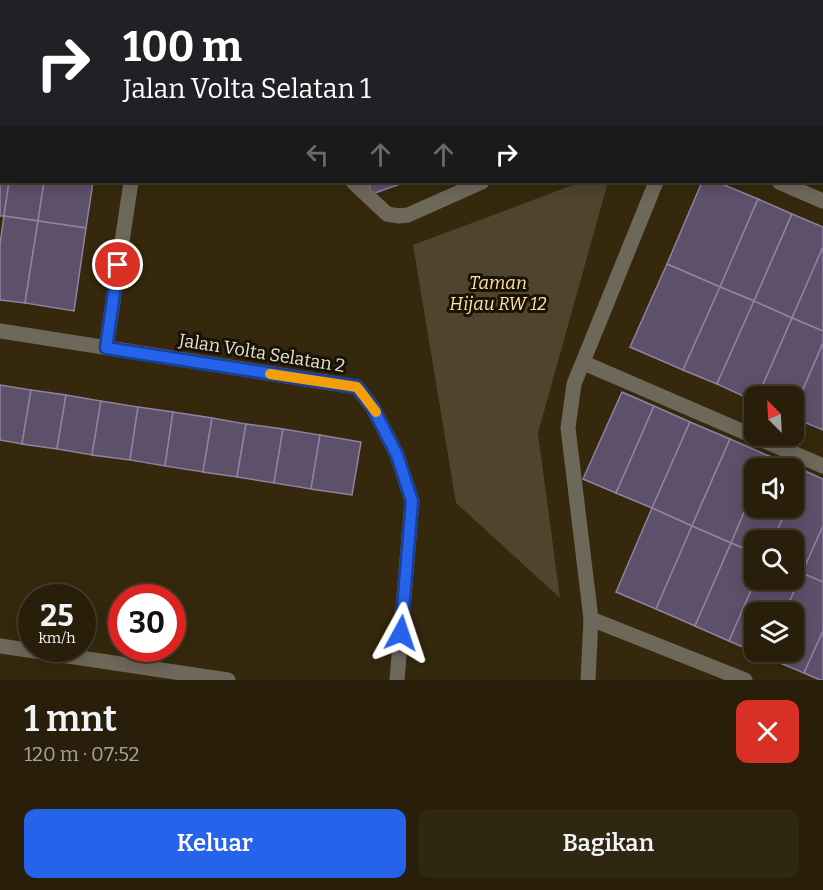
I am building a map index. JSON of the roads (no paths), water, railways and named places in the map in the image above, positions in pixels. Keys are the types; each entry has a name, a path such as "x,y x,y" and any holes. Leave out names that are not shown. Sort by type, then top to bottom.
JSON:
{"street":[{"path":"106,348 131,183"},
{"path":"355,183 387,214 399,216 480,183"},
{"path":"588,680 591,619 568,428 574,384 656,183"},
{"path":"781,183 823,201"},
{"name":"Jalan Volta Selatan 2","path":"0,332 357,387 373,408 397,455 412,501 397,680"},
{"path":"584,363 823,466"},
{"path":"591,619 745,680"},
{"path":"0,646 228,680"}],"park label":[{"name":"Taman Hijau RW 12","path":"498,293"}]}
